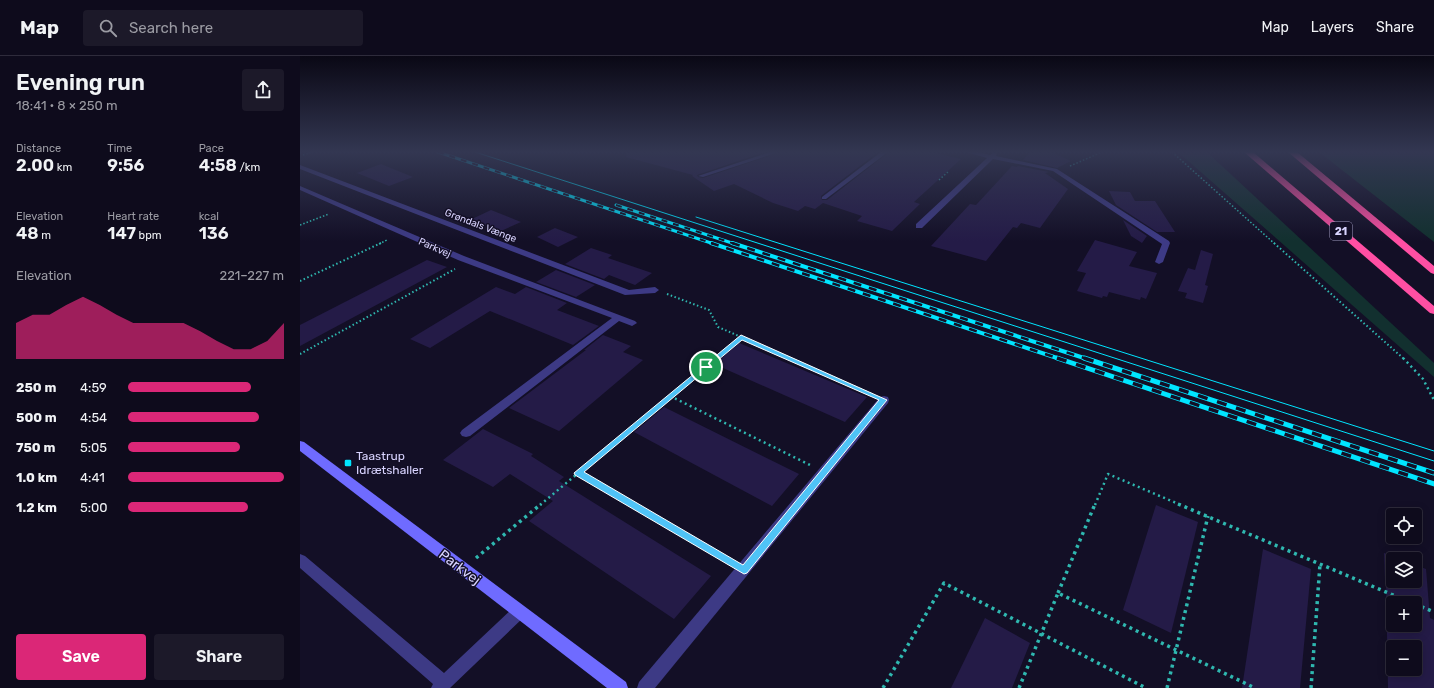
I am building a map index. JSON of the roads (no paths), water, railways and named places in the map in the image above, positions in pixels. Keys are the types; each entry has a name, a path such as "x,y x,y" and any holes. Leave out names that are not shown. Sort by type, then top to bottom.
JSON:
{"highway":[{"name":"21","path":"1283,181 1434,311"},
{"name":"21","path":"1327,181 1434,271"}],"street":[{"name":"Grøndals Vænge","path":"338,181 628,293 655,290"},
{"path":"824,198 846,181"},
{"path":"919,226 965,181"},
{"path":"1073,181 1166,242 1159,262"},
{"name":"Parkvej","path":"300,188 470,262 632,323"},
{"path":"466,433 618,318"},
{"path":"645,688 884,400"},
{"name":"Parkvej","path":"300,445 620,688"},
{"path":"300,560 442,686 519,612"}],"tram line":[{"path":"567,181 1434,461"},
{"path":"696,217 1434,451"}],"railway":[{"path":"526,181 711,243"},
{"path":"616,205 735,244"},
{"path":"711,243 1059,359"},
{"path":"732,243 1087,359"},
{"path":"1084,358 1434,473"},
{"path":"1059,359 1434,484"}],"place":[{"name":"Taastrup Idrætshaller","path":"348,463"}]}
